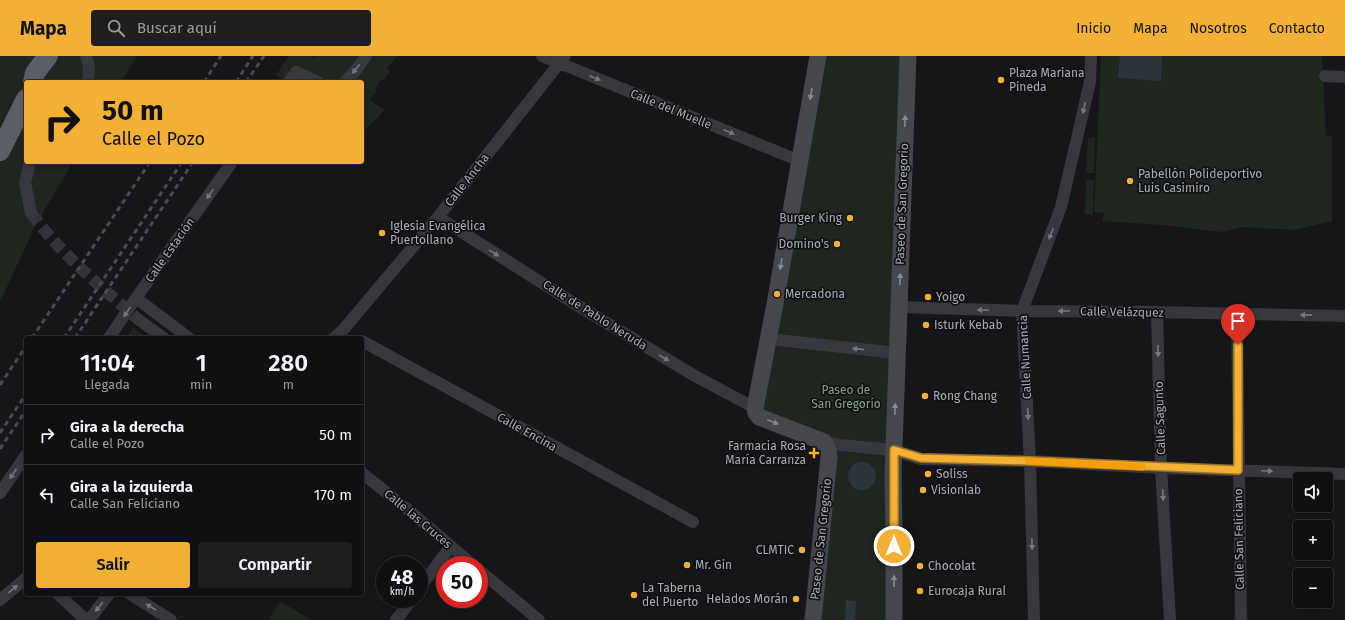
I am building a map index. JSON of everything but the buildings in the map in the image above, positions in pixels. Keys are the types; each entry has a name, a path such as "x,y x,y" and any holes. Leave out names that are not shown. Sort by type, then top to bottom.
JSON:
{"highway":[{"path":"33,70 48,56"},
{"path":"0,151 24,103"}],"main road":[{"path":"818,56 755,408 759,417 831,448"},
{"name":"Paseo de San Gregorio","path":"894,620 891,450 897,353 908,56"},
{"name":"Paseo de San Gregorio","path":"813,620 831,448"}],"street":[{"path":"86,56 89,64 88,80"},
{"path":"347,80 366,56"},
{"name":"Calle del Muelle","path":"542,56 562,60 800,162"},
{"name":"Calle Numancia","path":"1034,620 1030,461 1022,311 1061,207 1090,82 1091,56"},
{"name":"Calle Ancha","path":"338,334 438,217 562,60"},
{"path":"290,80 296,72 314,80"},
{"path":"1325,76 1345,77"},
{"path":"30,164 25,183 31,213"},
{"name":"Calle Estación","path":"110,336 231,164"},
{"name":"Calle de Pablo Neruda","path":"438,217 565,298 695,376 755,408"},
{"path":"136,298 186,336"},
{"name":"Calle Velázquez","path":"898,307 1022,311 1345,316"},
{"name":"Calle Sagunto","path":"1157,312 1161,468 1170,620"},
{"name":"Calle San Feliciano","path":"1237,314 1240,620"},
{"path":"139,320 161,336"},
{"path":"768,339 897,353"},
{"name":"Calle Encina","path":"364,342 693,522"},
{"path":"831,448 891,450 921,458 1345,474"},
{"path":"0,493 24,458"},
{"name":"Calle las Cruces","path":"364,475 462,556"},
{"path":"428,577 450,546"},
{"path":"488,578 539,620"},
{"path":"0,600 24,580"},
{"path":"60,596 87,620 107,596"},
{"path":"133,596 171,620"},
{"path":"396,620 405,608"}],"green space":[{"path":"0,56 137,56 122,80 24,80 24,164 72,164 35,226 0,302"},
{"path":"289,56 312,56 315,58 317,56 397,56 387,69 390,71 384,80 381,79 375,89 377,90 370,100 385,110 364,131 364,80 283,80 276,75"},
{"name":"Paseo de San Gregorío","path":"818,56 908,56 891,454 894,620 813,620 834,448 759,417"},
{"path":"1101,56 1322,56 1326,136 1332,136 1332,221 1295,230 1243,227 1220,232 1163,225 1102,221 1104,213 1094,212"},
{"path":"1088,138 1095,138 1094,173 1086,173"},
{"path":"1086,180 1094,180 1093,215 1085,214"},
{"path":"133,328 145,336 127,336"},
{"path":"280,601 311,620 269,620"}],"shaded area":[{"path":"1120,56 1162,56 1161,81 1118,78"},
{"path":"862,462 872,466 876,476 872,486 862,490 852,486 848,476 852,466"},
{"path":"846,600 856,601 855,620 845,620"}],"tunnel":[{"path":"31,213 68,256 139,320"}],"railway":[{"path":"205,80 221,56"},
{"path":"237,80 253,56"},
{"path":"247,80 264,56"},
{"path":"33,336 149,164"},
{"path":"65,336 181,164"},
{"path":"76,336 192,164"},
{"path":"0,385 24,349"},
{"path":"0,433 24,397"},
{"path":"0,449 24,413"}],"slow traffic":[{"path":"1028,461 1142,467"}],"place":[{"name":"Plaza Mariana Pineda","path":"1001,80"},
{"name":"Pabellón Polideportivo Luis Casimiro","path":"1130,181"},
{"name":"Burger King","path":"850,218"},
{"name":"Iglesia Evangélica Puertollano","path":"382,233"},
{"name":"Domino's","path":"837,244"},
{"name":"Mercadona","path":"777,294"},
{"name":"Yoigo","path":"928,297"},
{"name":"Isturk Kebab","path":"926,325"},
{"name":"Rong Chang","path":"925,396"},
{"name":"Farmacia Rosa María Carranza","path":"814,453"},
{"name":"Soliss","path":"928,474"},
{"name":"Visionlab","path":"923,490"},
{"name":"CLMTIC","path":"802,550"},
{"name":"Mr. Gin","path":"687,565"},
{"name":"Chocolat","path":"920,566"},
{"name":"Eurocaja Rural","path":"920,591"},
{"name":"La Taberna del Puerto","path":"634,595"},
{"name":"Helados Morán","path":"796,599"}],"route":[{"path":"894,546 894,450 921,458 1238,470 1238,345"}]}
